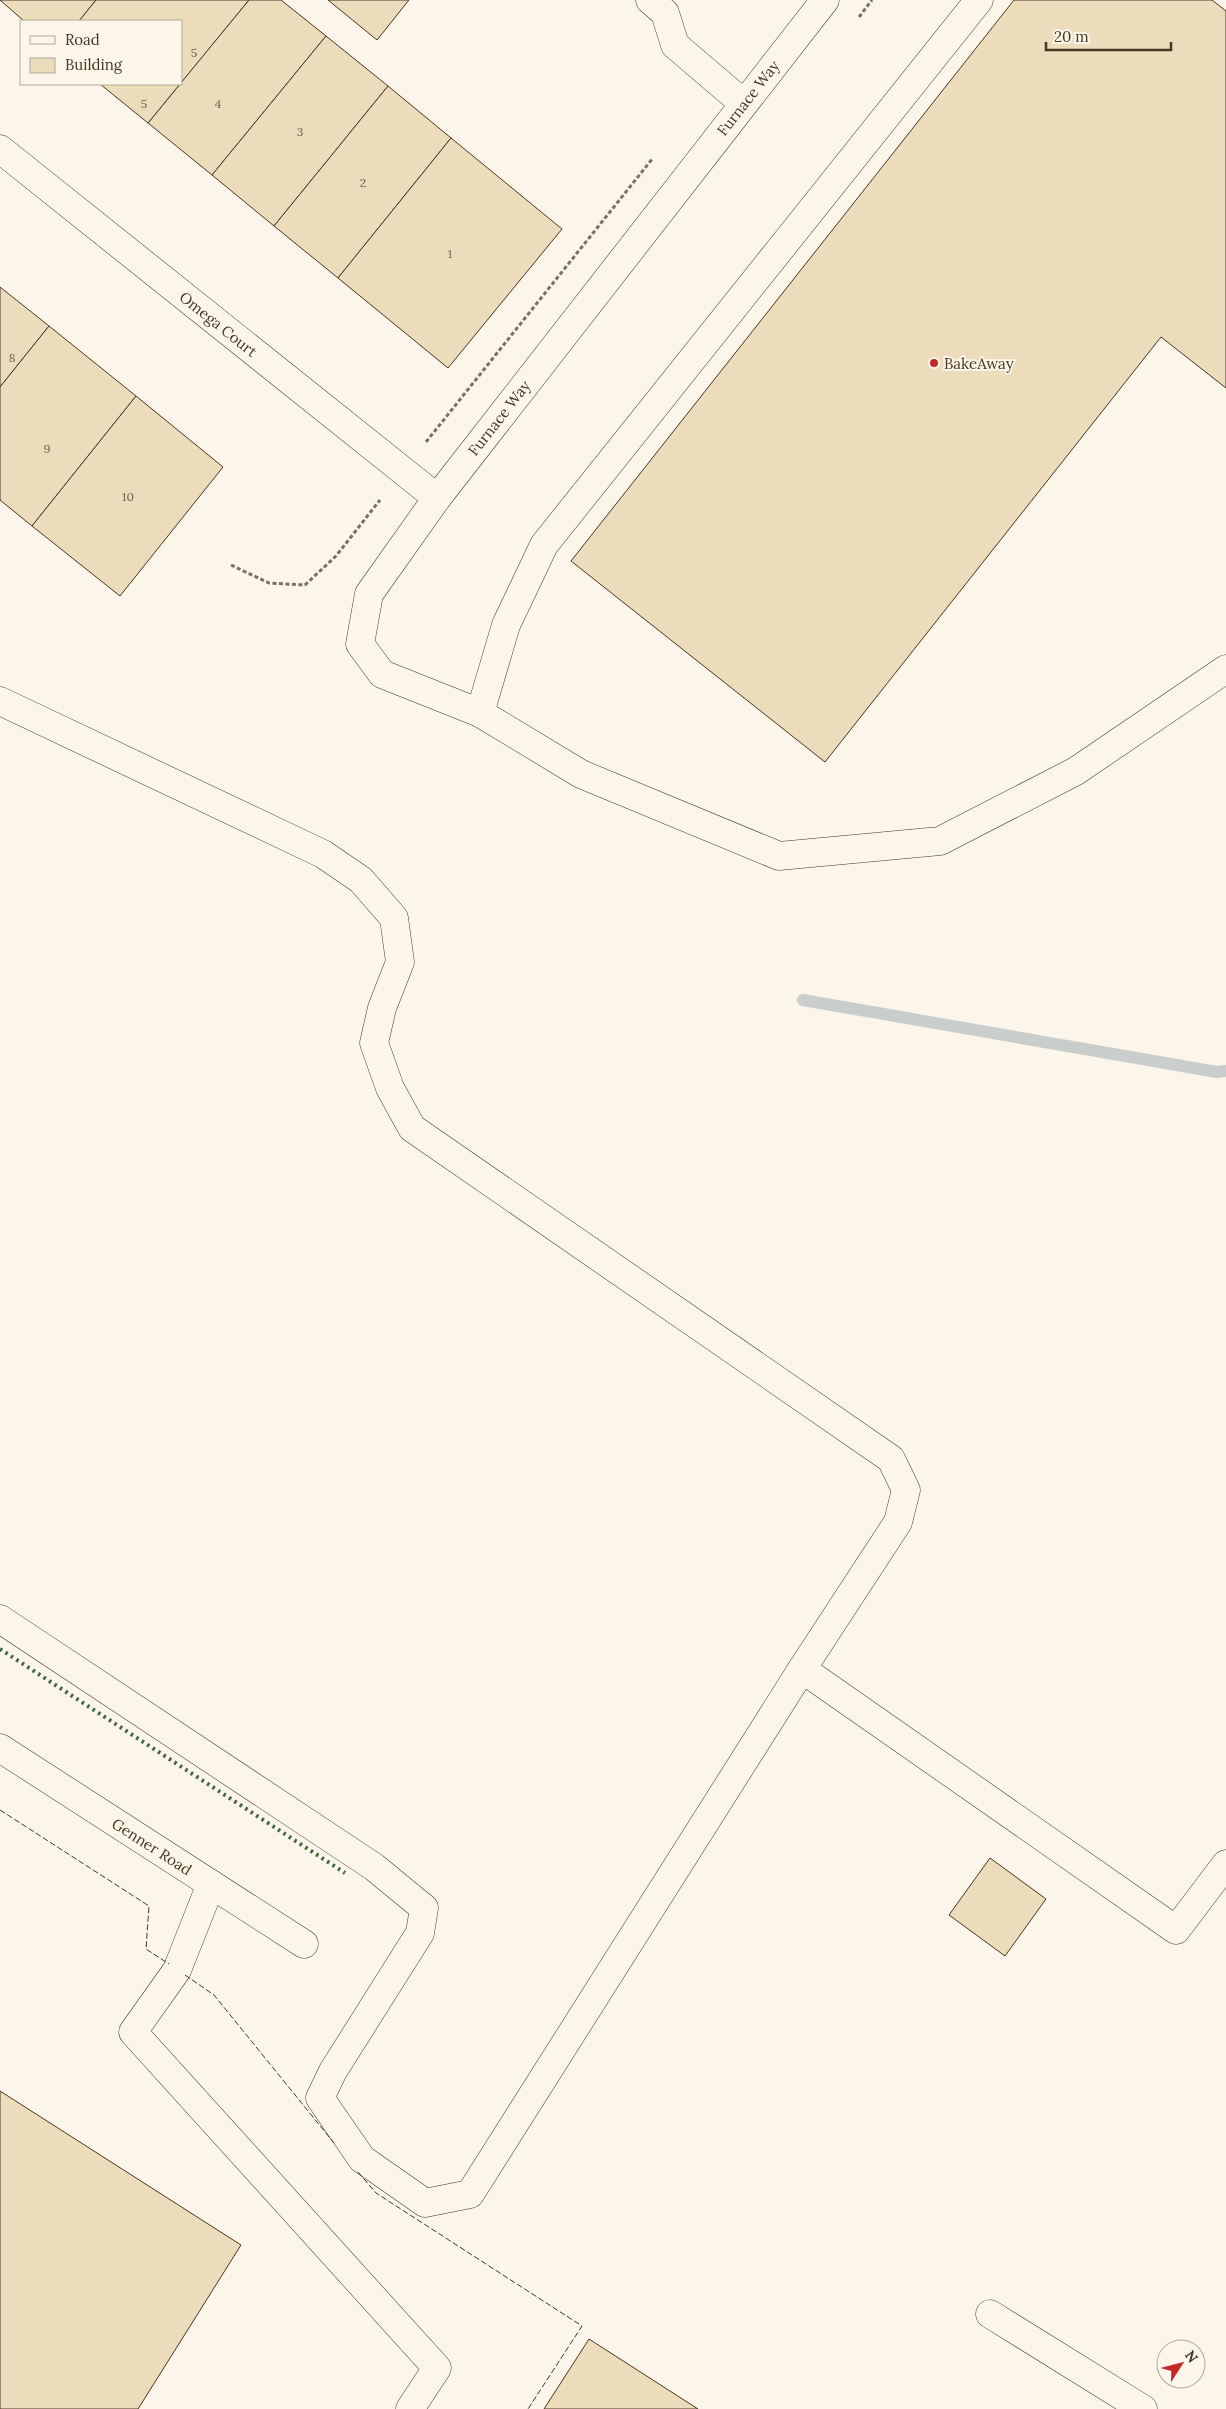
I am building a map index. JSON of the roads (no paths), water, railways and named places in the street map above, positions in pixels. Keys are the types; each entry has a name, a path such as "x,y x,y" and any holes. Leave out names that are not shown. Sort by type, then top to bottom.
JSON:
{"street":[{"path":"650,0 665,13 675,45 743,103"},
{"name":"Furnace Way","path":"826,0 743,103 436,498 369,594 360,644 382,674 480,713 581,774 779,856 940,841 1076,771 1226,669"},
{"path":"480,713 506,624 544,545 978,0"},
{"name":"Omega Court","path":"0,149 436,498"},
{"path":"0,701 323,854 361,880 394,918 400,962 382,1008 374,1043 390,1088 412,1128 892,1459 906,1490 898,1522 802,1669 470,2194 425,2203 362,2159 320,2098 333,2071 420,1933 424,1908 374,1867 0,1620"},
{"path":"802,1669 1176,1930 1226,1864"},
{"name":"Genner Road","path":"0,1748 304,1944"},
{"path":"211,1884 177,1970 133,2032 437,2368 410,2409"},
{"path":"990,2314 1143,2409"}],"waterway":[{"path":"803,1000 1217,1072 1226,1071"}],"place":[{"name":"BakeAway","path":"934,363"}]}
